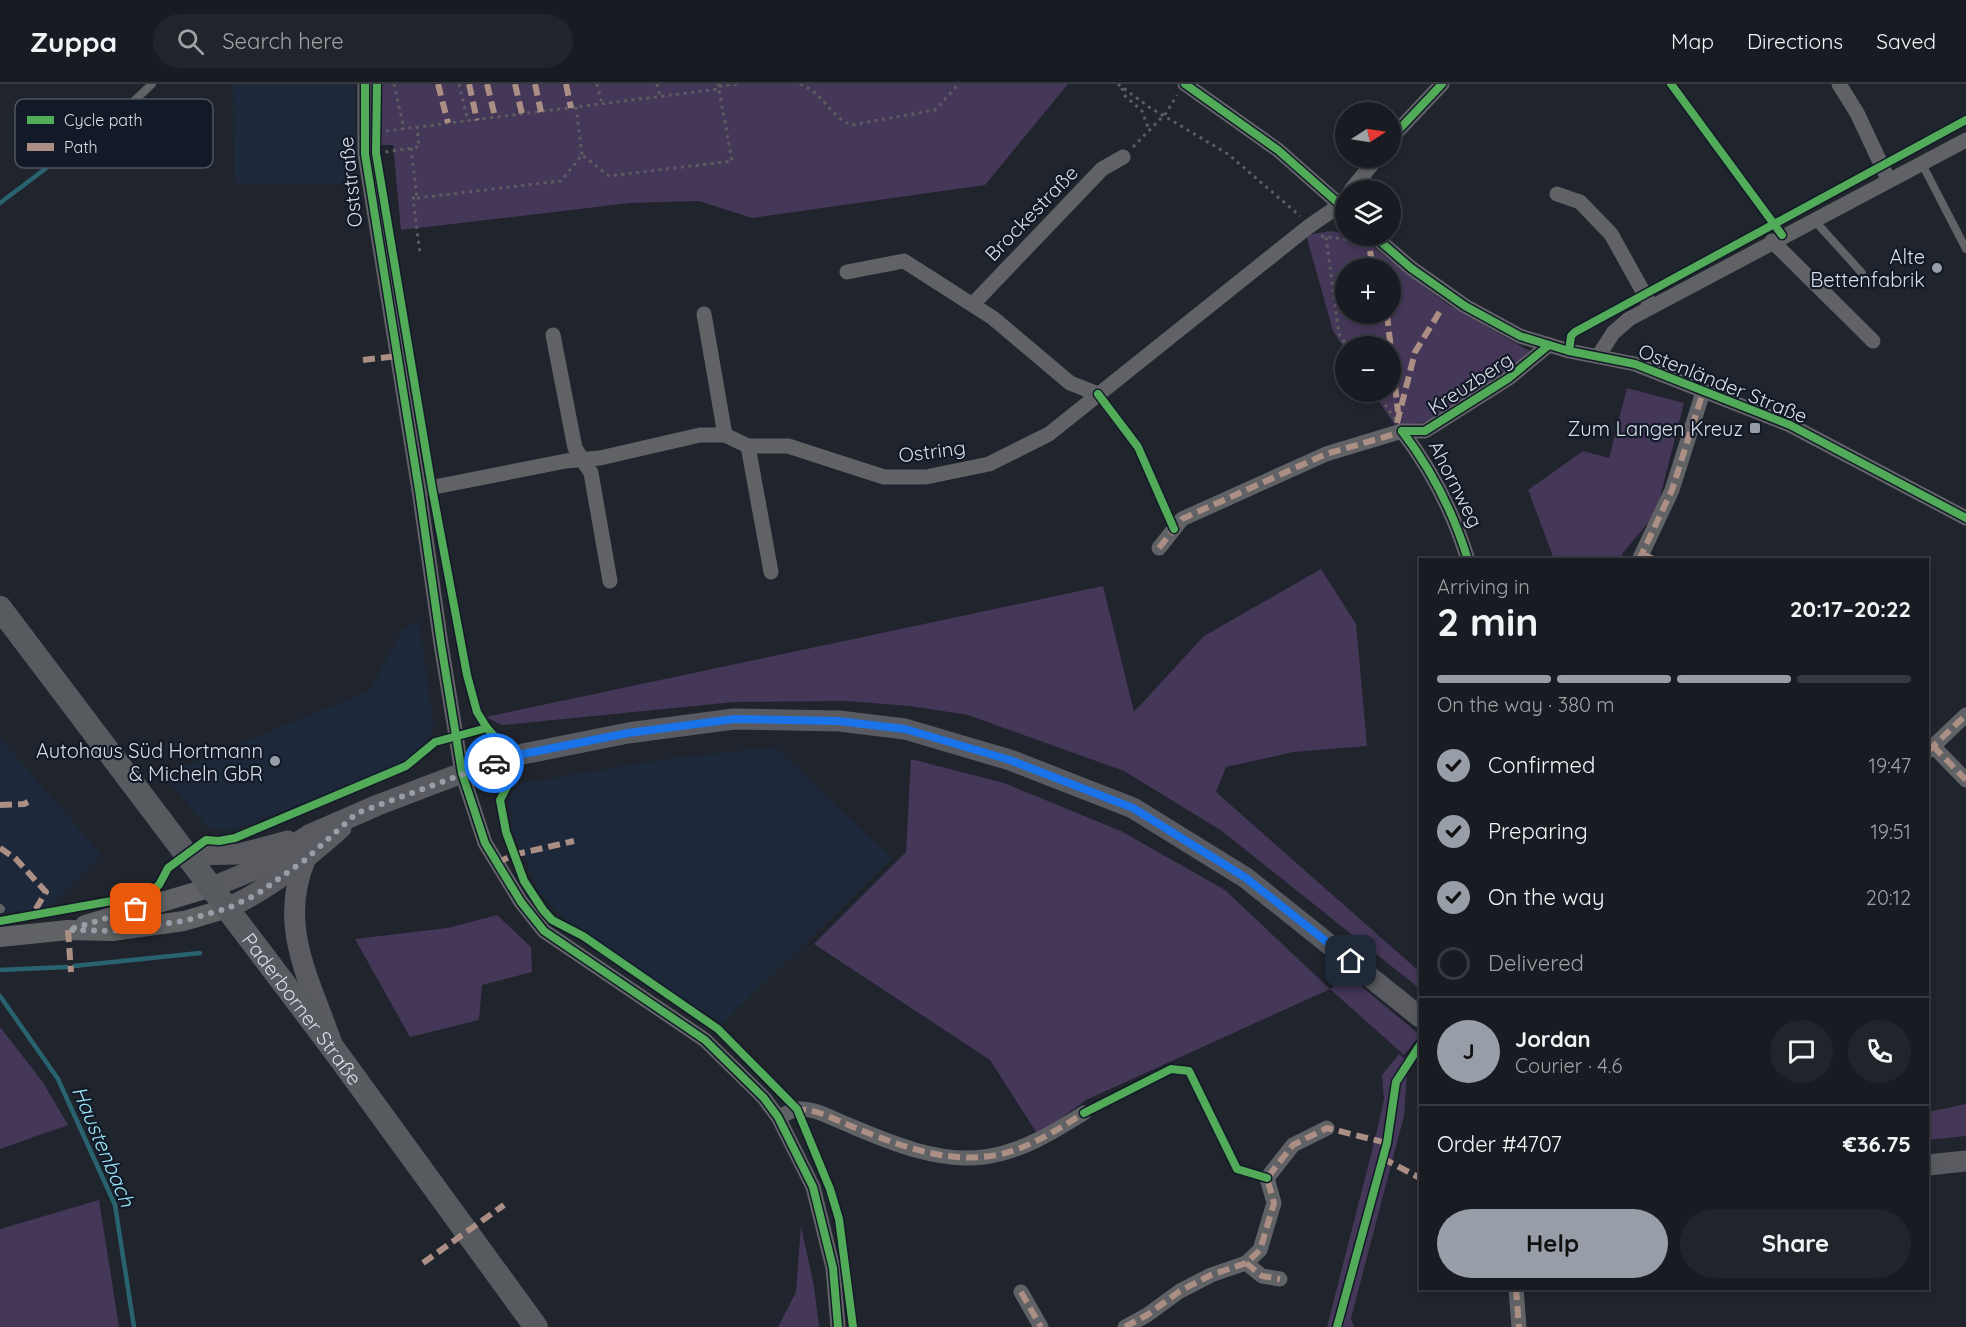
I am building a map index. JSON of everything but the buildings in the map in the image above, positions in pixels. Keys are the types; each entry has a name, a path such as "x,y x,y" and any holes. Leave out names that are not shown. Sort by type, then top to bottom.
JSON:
{"main road":[{"name":"Paderborner Straße","path":"0,609 335,1051 536,1327"},
{"path":"212,887 254,870 309,835 357,813 462,773 523,754 628,733 734,719 838,721 905,729 1010,760 1133,808 1246,878 1419,1016"},
{"path":"228,908 256,895 305,860 357,813"},
{"path":"188,855 239,854 309,835"},
{"path":"305,860 293,901 293,927 300,954 335,1051"},
{"path":"1929,1165 1965,1161"}],"street":[{"name":"Oststraße","path":"365,84 365,154 420,490 462,773 485,843 521,902 544,931 705,1040 750,1083 778,1118 813,1187 833,1268 838,1327"},
{"path":"1401,128 1442,84"},
{"path":"1839,84 1857,113 1888,179"},
{"path":"1181,90 1278,150 1335,197"},
{"path":"1599,355 1621,326 1651,306 1888,179 1966,140"},
{"name":"Brockestraße","path":"973,304 1102,169 1123,157"},
{"path":"1359,180 1369,168"},
{"path":"1557,194 1580,202 1611,234 1651,306"},
{"name":"Ostring","path":"420,490 566,461 584,460 700,435 725,435 748,446 788,446 884,477 926,477 989,464 1049,434 1308,227 1335,210"},
{"path":"1772,241 1873,341"},
{"name":"Ostenländer Straße","path":"1378,246 1465,306 1520,336 1549,345 1635,364 1790,425 1966,518"},
{"path":"847,272 904,261 973,304 1070,383 1098,394"},
{"path":"704,314 725,435"},
{"path":"553,335 575,448 591,473 610,581"},
{"name":"Kreuzberg","path":"1159,548 1182,519 1326,454 1402,431 1425,431 1524,368 1549,345"},
{"path":"1646,558 1672,490 1703,392"},
{"name":"Ahornweg","path":"1402,431 1418,451 1458,528 1467,558"},
{"path":"748,446 771,572"},
{"path":"1966,715 1930,749 1966,780"},
{"path":"68,930 212,887"},
{"path":"0,937 68,930 112,931 184,921 228,908"},
{"path":"778,1118 798,1109 812,1111 884,1140 937,1155 982,1157 1014,1150 1050,1134 1084,1113"},
{"path":"1125,1327 1211,1275 1246,1263 1260,1250 1274,1203 1267,1178 1293,1145 1327,1128"},
{"path":"1246,1263 1262,1276 1280,1279"},
{"path":"1516,1290 1519,1327"},
{"path":"1021,1292 1041,1327"}],"lane":[{"path":"136,99 152,84"},
{"path":"1921,162 1966,249"},
{"path":"1813,219 1862,273"}],"path":[{"path":"394,84 404,129"},
{"path":"459,84 468,121"},
{"path":"597,84 602,104"},
{"path":"657,84 660,96"},
{"path":"386,131 602,104 738,84"},
{"path":"800,84 816,91 840,120 851,125 935,110 959,84"},
{"path":"1118,84 1164,116 1228,154 1294,209 1303,220"},
{"path":"576,107 582,155 609,176 732,161 719,86"},
{"path":"1122,87 1124,95 1142,111 1149,130"},
{"path":"1123,157 1164,116 1181,90"},
{"path":"365,154 419,147 417,127"},
{"path":"411,148 417,198"},
{"path":"420,254 413,198 561,181 582,155"},
{"path":"1315,235 1335,238"},
{"path":"1326,237 1340,336"},
{"path":"1383,402 1402,431"}],"shaded area":[{"path":"233,84 355,84 358,184 234,183"},
{"path":"382,84 1068,84 985,185 752,218 699,201 630,203 401,230 393,145 380,145"},
{"path":"1331,231 1335,232 1335,246 1372,246 1387,258 1335,258 1335,324 1401,324 1401,268 1447,304 1533,353 1438,420 1396,427 1380,402 1401,402 1401,336 1336,336 1306,235"},
{"path":"1627,388 1684,403 1656,513 1622,554 1622,558 1554,558 1528,490 1583,451 1609,458"},
{"path":"1321,569 1356,624 1367,746 1293,752 1226,767 1216,792 1419,971 1419,988 1222,831 1124,771 968,715 910,706 845,701 734,702 502,725 486,717 1103,586 1134,712 1204,636"},
{"path":"419,621 434,728 424,745 397,767 232,831 209,829 163,775 369,691 403,629"},
{"path":"0,738 102,855 49,907 0,914"},
{"path":"775,747 892,858 722,1024 574,929 540,893 514,835 508,801 517,784 666,759"},
{"path":"911,759 1004,783 1121,831 1225,890 1330,989 1086,1100 1038,1135 990,1060 814,944 906,852"},
{"path":"497,915 531,947 532,972 482,985 479,1020 410,1037 355,939 448,928"},
{"path":"1349,976 1419,1034 1404,1055 1330,989"},
{"path":"0,1027 42,1081 68,1125 0,1149"},
{"path":"1399,1054 1412,1065 1407,1074 1404,1116 1351,1318 1354,1327 1327,1327 1384,1099 1382,1075"},
{"path":"1966,1104 1966,1136 1929,1140 1929,1112"},
{"path":"99,1200 119,1327 0,1327 0,1229"},
{"path":"801,1226 814,1286 819,1327 778,1327 796,1292"}],"waterway":[{"path":"0,203 46,168"},
{"path":"74,966 200,953"},
{"path":"0,970 67,967"},
{"name":"Haustenbach","path":"0,996 58,1079 115,1205 134,1327"}],"marked path":[{"path":"438,84 448,123"},
{"path":"469,84 477,120"},
{"path":"487,84 495,117"},
{"path":"515,84 522,114"},
{"path":"535,84 541,112"},
{"path":"566,84 571,108"},
{"path":"1370,251 1371,258"},
{"path":"1397,423 1415,352 1442,308"},
{"path":"1388,324 1398,412"},
{"path":"363,360 397,356"},
{"path":"1640,558 1672,490 1703,392"},
{"path":"1159,548 1182,519 1326,454 1405,431"},
{"path":"1642,554 1651,558"},
{"path":"1929,750 1966,715"},
{"path":"1933,746 1966,780"},
{"path":"0,805 28,802"},
{"path":"497,863 513,855 574,841"},
{"path":"0,848 15,858 46,892 31,917"},
{"path":"68,930 71,972"},
{"path":"794,1111 807,1110 821,1113 887,1140 929,1153 972,1157 994,1156 1015,1150 1051,1133 1084,1113"},
{"path":"1125,1327 1147,1315 1180,1291 1211,1275 1246,1263 1260,1250 1274,1203 1267,1178 1293,1145 1327,1128 1387,1143"},
{"path":"1382,1158 1419,1177"},
{"path":"423,1263 504,1205"},
{"path":"1246,1263 1262,1276 1280,1279"},
{"path":"1516,1290 1519,1327"},
{"path":"1021,1292 1041,1327"}],"cycle path":[{"path":"365,84 365,154 419,490 441,644 462,773 485,843 521,902 544,931 705,1040 764,1098 778,1117 813,1187 833,1268 838,1327"},
{"path":"0,921 145,895 159,885 168,868 206,840 219,841 235,838 406,766 435,742 487,728 477,712 467,675 432,488 376,153 377,84"},
{"path":"1185,84 1278,150 1335,200"},
{"path":"1401,127 1442,84"},
{"path":"1671,84 1782,235"},
{"path":"1569,351 1571,336 1575,332 1966,120"},
{"path":"1386,246 1411,268 1465,306 1520,336 1569,351 1635,364 1790,425 1966,518"},
{"path":"1402,431 1425,431 1509,378 1549,345"},
{"path":"1098,394 1138,447 1174,529"},
{"path":"1402,431 1423,461 1441,493 1467,558"},
{"path":"487,728 502,745 510,781 500,800 506,832 524,881 543,910 552,920 583,936 718,1029 797,1109 830,1189 839,1219 853,1327"},
{"path":"1337,1327 1387,1143 1396,1082 1419,1047"},
{"path":"1084,1113 1171,1069 1189,1071 1237,1169 1267,1178"}],"way so far":[{"path":"136,909 68,930 112,931 184,921 228,908 256,895 305,860 357,813 494,763"}],"place":[{"name":"Alte Bettenfabrik","path":"1937,268"},
{"name":"Zum Langen Kreuz","path":"1755,428"},
{"name":"Autohaus Süd Hortmann & Micheln GbR","path":"275,761"}],"route":[{"path":"494,763 523,754 628,733 734,719 838,721 905,729 1010,760 1133,808 1246,878 1351,961"}]}
